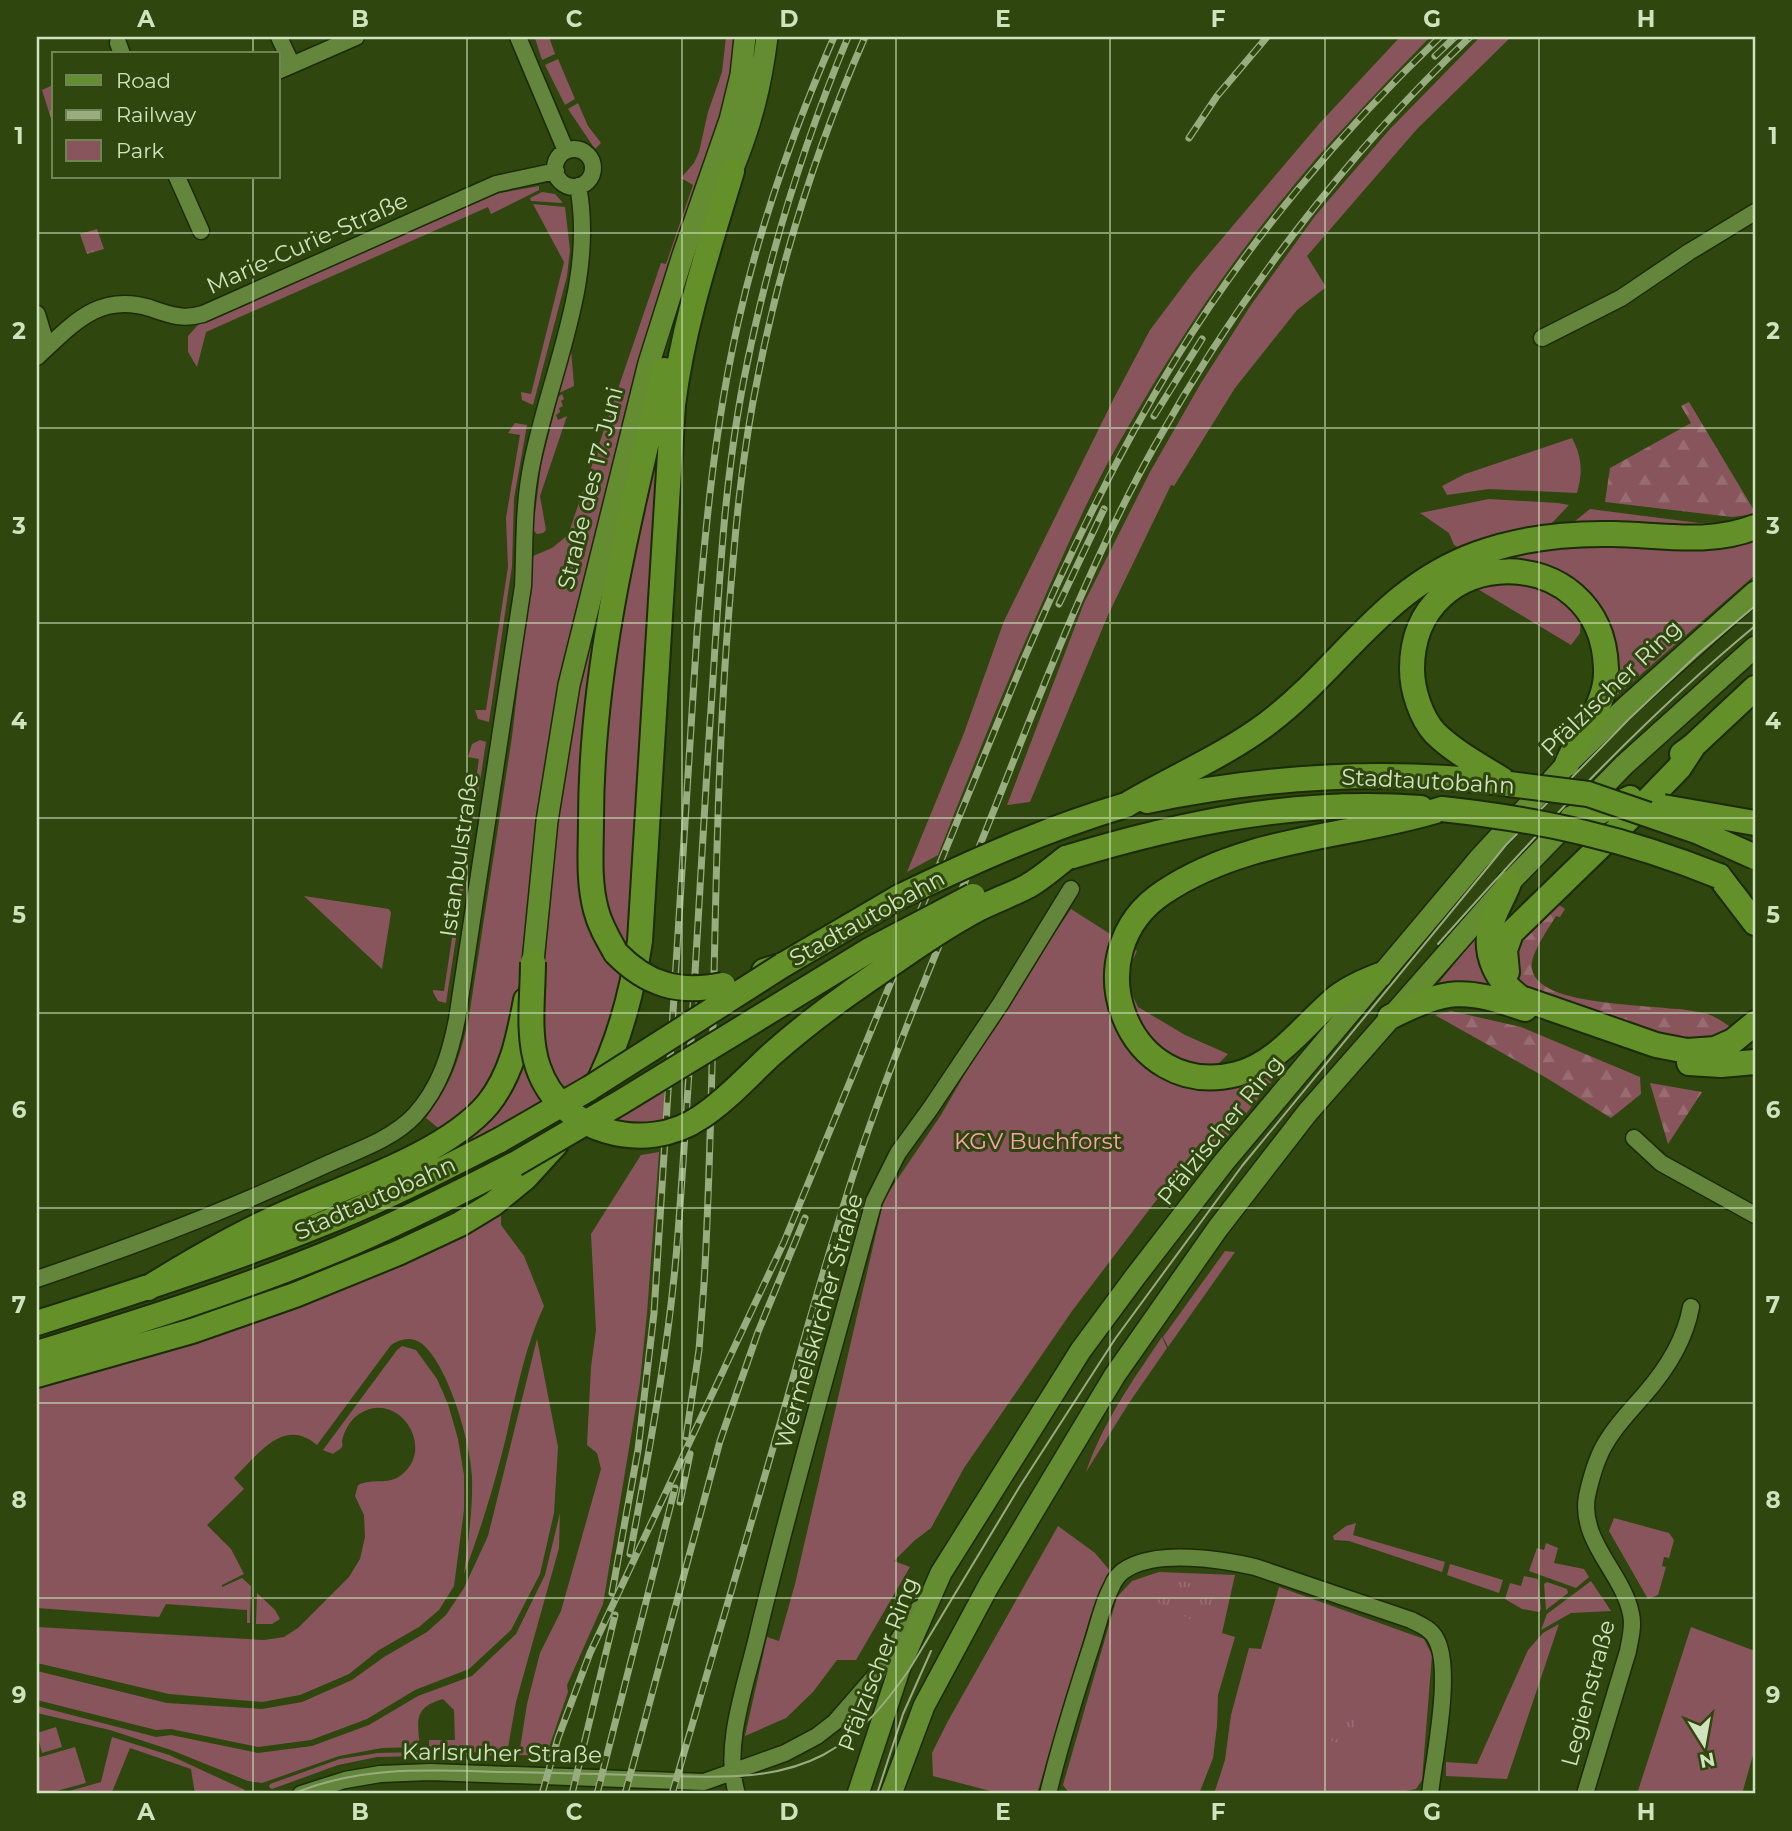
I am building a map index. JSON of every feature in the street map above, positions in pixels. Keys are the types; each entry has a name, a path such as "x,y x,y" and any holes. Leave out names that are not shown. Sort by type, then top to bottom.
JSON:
{"highway":[{"path":"732,171 702,242 665,366 626,531 596,729 591,800 592,882 595,908 603,932 616,953 631,968 650,980 689,989 708,988 783,965"},
{"path":"37,1375 192,1331 295,1295 398,1253 460,1224 493,1204 524,1178 570,1127 594,1090 621,1030 631,992 643,909 673,405 678,363 699,279 732,171"},
{"path":"1509,784 1436,733 1426,720 1412,679 1415,637 1424,618 1447,592 1479,564 1518,542 1586,534 1701,538 1750,530"},
{"path":"1126,806 1240,742 1269,722 1405,592 1426,578 1479,564 1537,574 1557,582 1581,601 1600,633 1606,669 1603,695 1596,713 1574,746 1567,764"},
{"path":"1572,818 1600,812 1632,797 1694,745 1753,686"},
{"path":"1558,1011 1520,988 1509,975 1504,959 1511,933 1656,792 1679,768 1694,745"},
{"name":"Stadtautobahn","path":"37,1323 226,1262 340,1217 500,1140 590,1088 783,965 899,897 983,857 1073,821 1126,806 1214,788 1327,776 1451,777 1588,794 1699,832 1755,857"},
{"path":"1588,794 1755,824"},
{"name":"Stadtautobahn","path":"37,1353 271,1275 338,1248 447,1198 515,1164 913,926 1005,882 1066,858 1175,827 1269,811 1359,806 1442,809 1518,818 1597,834 1718,876 1755,892"},
{"path":"1380,975 1338,996 1276,1053 1255,1067 1222,1077 1188,1074 1160,1061 1145,1049 1122,1015 1116,966 1124,939 1136,917 1146,905 1189,877 1248,854 1314,836 1410,819 1442,809"},
{"path":"533,962 533,1043 538,1068 547,1086 561,1104 589,1125 610,1133 651,1136 676,1130 699,1118 776,1050 849,993 979,908 1030,885 1066,858"},
{"path":"1718,876 1755,923"},
{"path":"1509,883 1490,929 1492,962 1504,984 1521,998 1656,1045 1700,1052 1733,1041 1755,1023"},
{"path":"148,1288 208,1250 284,1213 417,1155 449,1138 471,1121 488,1104 509,1068 520,1030 533,962"},
{"path":"1390,1017 1423,1001 1447,994 1465,993 1500,1000 1678,1060 1703,1065 1749,1063"}],"main road":[{"name":"Straße des 17. Juni","path":"533,962 547,821 572,673 649,363 682,255 730,120 741,75 745,37"},
{"path":"732,171 750,126 768,37"},
{"name":"Pfälzischer Ring","path":"858,1794 901,1664 937,1581 1081,1350 1224,1162 1479,859 1567,764 1627,706 1755,592"},
{"path":"891,1794 910,1738 941,1672 989,1585 1115,1375 1226,1218 1307,1114 1509,883 1623,765 1755,647"}],"street":[{"path":"279,37 285,68 356,37"},
{"path":"518,37 566,150"},
{"path":"579,149 590,156 593,162 592,175 584,184 578,186 564,183 556,171 559,157 566,150 579,149"},
{"name":"Marie-Curie-Straße","path":"42,352 76,321 100,306 112,304 146,307 181,317 203,314 496,184 556,171"},
{"path":"177,178 201,231"},
{"name":"Istanbulstraße","path":"37,1279 179,1229 364,1148 412,1117 439,1081 447,1063 457,1019 523,586 523,528 527,493 540,428 567,334 580,270 583,239 578,186"},
{"path":"1542,338 1620,298 1755,212"},
{"path":"37,314 42,352"},
{"name":"Wermelskircher Straße","path":"737,1794 731,1771 733,1740 771,1579 874,1201 898,1153 1001,1003 1071,889"},
{"path":"1634,1138 1661,1163 1755,1215"},
{"name":"Legienstraße","path":"1585,1794 1628,1651 1632,1628 1632,1615 1627,1600 1596,1544 1588,1522 1586,1499 1606,1441 1675,1351 1687,1325 1690,1307"},
{"path":"1048,1794 1111,1588 1120,1574 1128,1568 1141,1562 1175,1558 1232,1562 1255,1567 1411,1620 1427,1629 1436,1638 1443,1666 1430,1794"},
{"name":"Karlsruher Straße","path":"704,1782 802,1746 835,1722 875,1676 937,1581"},
{"name":"Karlsruher Straße","path":"301,1794 345,1780 380,1774 417,1773 704,1782 731,1794"}],"green space":[{"path":"549,37 555,54 542,60 535,38"},
{"path":"726,37 737,37 722,119 642,360 559,681 535,840 516,1009 502,1059 480,1098 442,1131 426,1118 453,1073 468,1023 512,737 533,556 552,548 568,535 661,263 666,264 693,185 681,178 694,163 699,152 708,112 722,72"},
{"path":"752,37 756,37 752,78 660,365 583,872 628,979 601,1065 561,1090 546,1060 542,1043 540,958 560,779 613,530"},
{"path":"1400,37 1430,37 1335,138 1256,232 1145,397 1106,466 1071,538 1000,701 938,855 907,872 964,733 1004,621 1150,330 1192,274 1319,124"},
{"path":"1480,37 1511,37 1417,129 1307,256 1326,287 1297,310 1235,388 1174,486 1171,485 1108,615 1030,802 1007,805 1084,603 1150,472 1201,383 1251,305 1315,216 1390,129"},
{"path":"558,59 575,99 565,105 545,65"},
{"path":"52,85 52,122 42,90"},
{"path":"578,103 588,126 601,143 595,149 568,109"},
{"path":"539,186 539,190 491,214 488,207 206,332 197,367 188,352 188,336 199,324 489,195"},
{"path":"542,192 555,194 563,203 531,201 530,198"},
{"path":"533,204 565,207 570,250 567,276 533,405 522,400 521,392 531,394 564,262"},
{"path":"97,229 104,249 87,254 80,234"},
{"path":"571,349 574,386 559,393"},
{"path":"562,394 563,406 556,415 558,420 567,416 540,496 546,530 537,534 533,530 541,465 558,397"},
{"path":"1689,402 1755,514 1732,517 1605,502 1610,468 1691,423 1681,406"},
{"path":"660,407 631,955 621,944 606,909 600,861 598,801 618,611"},
{"path":"515,423 527,425 514,498 512,566 489,722 478,719 475,710 486,710 508,567 506,518 520,435 508,433"},
{"path":"1572,438 1580,465 1577,493 1489,489 1447,495 1442,486 1465,474"},
{"path":"1489,499 1569,505 1551,524 1461,549 1454,545 1449,533 1420,513"},
{"path":"1590,509 1699,523 1742,522 1743,527 1569,526"},
{"path":"1755,538 1755,575 1607,704 1595,609 1483,567 1497,553 1538,543"},
{"path":"1529,580 1581,613 1580,633 1571,645 1476,588"},
{"path":"480,740 486,742 446,1003 438,1001 433,990 444,991 479,759 468,757 472,744"},
{"path":"304,896 389,909 391,913 382,969"},
{"path":"1556,903 1565,909 1560,917 1556,916 1545,934 1532,963 1532,969 1540,983 1558,992 1583,999 1710,1015 1733,1029 1728,1034 1691,1042 1662,1035 1533,991 1516,972 1511,947"},
{"name":"KGV Buchforst","path":"1071,909 1137,951 1124,978 1138,1007 1185,1035 1228,1054 1214,1068 1170,1055 1199,1085 1223,1086 1240,1083 1277,1066 1282,1069 1219,1147 1200,1143 1072,1311 964,1468 931,1528 894,1561 910,1567 856,1660 837,1660 813,1692 786,1718 745,1736 767,1637 779,1641 795,1584 884,1199 941,1115 995,1022"},
{"path":"1481,932 1503,990 1437,985"},
{"path":"1451,1011 1521,1027 1640,1077 1641,1094 1611,1118 1435,1015"},
{"path":"523,1059 545,1100 458,1147 457,1145"},
{"path":"1650,1083 1702,1092 1668,1144"},
{"path":"664,1089 664,1119 649,1125 608,1121"},
{"path":"659,1152 640,1382 603,1604 567,1685 568,1692 546,1756 519,1755 527,1704 540,1653 561,1611 601,1469 597,1453 587,1445 596,1330 591,1234 641,1155"},
{"path":"501,1209 501,1225 524,1256 544,1306 529,1344 492,1489 464,1574 472,1477 463,1425 449,1385 431,1353 421,1343 406,1339 391,1345 317,1445 305,1437 293,1435 282,1437 262,1450 234,1478 244,1489 207,1525 231,1549 244,1574 222,1587 242,1578 251,1586 250,1623 247,1623 247,1610 166,1604 159,1617 37,1608 37,1383"},
{"path":"1225,1251 1235,1252 1168,1347 1163,1337"},
{"path":"1162,1337 1167,1348 1086,1472 1110,1419"},
{"path":"537,1339 558,1447 554,1513 540,1574 511,1630 469,1669 415,1690 367,1719 311,1740 258,1747 171,1729 156,1730 37,1700 37,1671 167,1703 262,1709 302,1702 352,1680 384,1657 427,1632 446,1615 464,1588 488,1536"},
{"path":"402,1346 416,1350 437,1379 448,1404 458,1439 464,1475 464,1510 454,1586 439,1610 419,1627 379,1650 349,1674 300,1695 262,1702 169,1694 37,1663 37,1627 264,1640 284,1637 298,1628 349,1577 360,1559 365,1537 364,1515 355,1496 358,1485 395,1479 411,1465 415,1451 414,1438 399,1415 387,1409 374,1408 359,1414 346,1430 341,1448 333,1454 323,1450"},
{"path":"560,1513 559,1548 516,1702 506,1759 455,1748 429,1747 429,1740 455,1740 454,1710 443,1699 422,1711 418,1722 420,1747 382,1748 339,1756 262,1783 248,1781 171,1750 110,1730 37,1713 37,1706 156,1737 171,1735 258,1753 312,1746 369,1725 418,1696 472,1676 516,1634 545,1575"},
{"path":"1614,1518 1669,1533 1674,1540 1669,1558 1664,1557 1662,1566 1666,1567 1658,1595 1648,1599 1609,1531"},
{"path":"1356,1523 1353,1535 1445,1562 1442,1572 1349,1541 1334,1540 1333,1536 1346,1526"},
{"path":"1058,1526 1095,1553 1111,1572 1090,1617 1037,1794 1002,1794 933,1776 932,1753 948,1721"},
{"path":"1546,1543 1558,1548 1554,1563 1584,1569 1589,1577 1576,1588 1529,1571 1537,1548 1544,1550"},
{"path":"1450,1564 1503,1580 1499,1593 1447,1575"},
{"path":"1159,1572 1235,1575 1222,1633 1235,1637 1218,1695 1213,1758 1199,1794 1070,1794 1063,1785 1117,1597 1132,1581"},
{"path":"1524,1576 1538,1579 1539,1612 1522,1609 1505,1599 1510,1583 1521,1586"},
{"path":"1169,1578 1217,1590 1207,1628 1157,1602"},
{"path":"1591,1581 1611,1611 1571,1613 1541,1630 1547,1614"},
{"path":"1547,1582 1567,1589 1568,1593 1546,1610 1544,1584"},
{"path":"1279,1587 1424,1639 1432,1655 1422,1780 1416,1789 1391,1794 1214,1794 1225,1760 1231,1715 1249,1648 1261,1649"},
{"path":"257,1593 275,1610 280,1619 272,1624 256,1624"},
{"path":"1559,1624 1507,1779 1446,1776 1446,1762 1477,1764 1528,1650 1543,1633"},
{"path":"1691,1627 1755,1651 1755,1748 1742,1794 1637,1794"},
{"path":"1340,1710 1359,1716 1349,1746 1331,1741"},
{"path":"56,1727 62,1747 42,1753 37,1733"},
{"path":"112,1737 169,1755 245,1790 238,1794 195,1794 191,1769 130,1748 112,1792 59,1794 101,1782"},
{"path":"75,1747 86,1783 37,1794 37,1758"},
{"path":"421,1752 421,1756 377,1757 338,1765 272,1789 269,1787 270,1784 340,1759 378,1753"}],"tram line":[{"path":"293,1794 344,1778 396,1771 744,1776 804,1763 823,1755 849,1738 881,1706 909,1670 1020,1486 1115,1339 1242,1166 1506,845 1629,719 1698,654 1755,606"},
{"path":"1438,944 1590,779 1671,700 1755,626"},
{"path":"877,1794 903,1714 931,1651"}],"railway":[{"path":"612,1593 638,1450 654,1313 697,633 717,438 738,323 767,213 805,107 834,37"},
{"path":"630,1554 670,1314 678,1233 718,595 736,426 762,295 786,208 848,37"},
{"path":"686,1437 699,1350 704,1284 719,778 723,694 743,463 767,332 789,246 816,161 865,37"},
{"path":"1189,138 1217,96 1267,37"},
{"path":"542,1794 558,1738 590,1653 784,1242 1024,659 1113,470 1175,360 1264,231 1367,111 1440,37"},
{"path":"1435,56 1455,37"},
{"path":"672,1794 860,1154 922,988 1085,586 1154,447 1221,336 1258,282 1337,179 1424,82 1470,37"},
{"path":"1154,416 1202,339"},
{"path":"1059,604 1104,509"},
{"path":"625,1794 720,1441 758,1332 805,1218"},
{"path":"680,1502 690,1454"},
{"path":"597,1794 675,1488"},
{"path":"572,1794 615,1615"}]}
